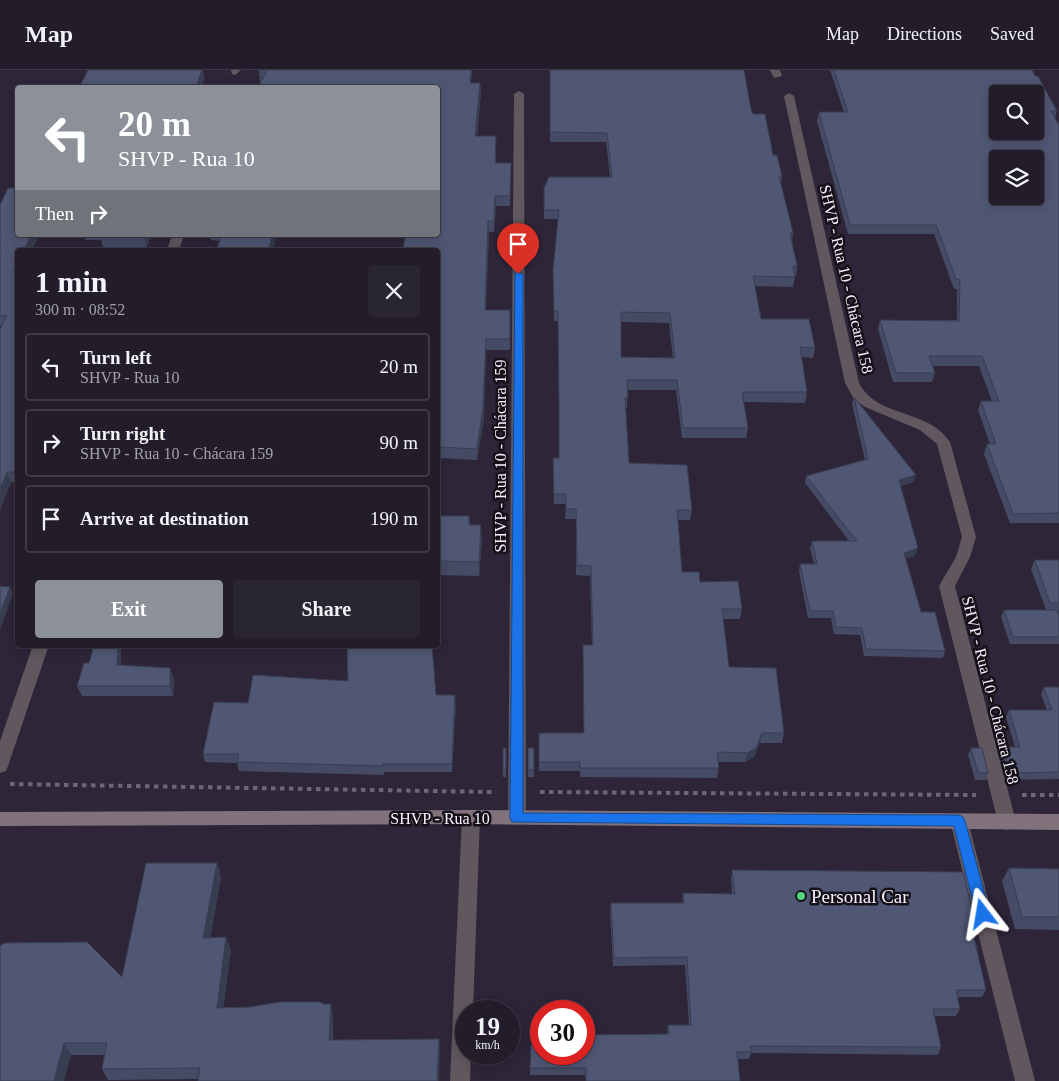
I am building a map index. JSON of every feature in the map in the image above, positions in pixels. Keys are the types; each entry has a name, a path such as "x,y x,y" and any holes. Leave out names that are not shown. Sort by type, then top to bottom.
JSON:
{"street":[{"name":"SHVP - Rua 10 - Chácara 159","path":"517,818 519,94"},
{"name":"SHVP - Rua 10 - Chácara 158","path":"788,96 852,383 860,397 872,405 933,430 942,442 969,537 965,557 953,573 947,586 1007,822"},
{"path":"0,766 40,648"},
{"path":"460,1081 471,817"},
{"name":"SHVP - Rua 10","path":"0,819 471,817 1059,822"},
{"path":"959,821 1025,1081"}],"path":[{"path":"0,784 518,792 1059,795"}],"building":[{"path":"88,70 202,70 197,85 80,85"},
{"path":"259,70 471,70 470,83 480,83 475,136 496,136 495,163 511,163 510,196 495,196 494,221 488,221 485,310 510,310 510,339 486,339 483,407 477,449 440,447 440,248 403,248 405,237 440,237 440,85 259,85 267,72 259,72"},
{"path":"550,70 744,70 751,109 753,114 765,114 773,155 777,155 782,176 779,176 793,233 790,233 797,266 793,266 795,277 753,276 761,319 809,319 815,348 800,347 807,392 742,392 748,428 683,428 677,380 627,380 628,398 625,398 629,463 687,465 692,510 677,510 682,572 699,572 700,582 738,581 742,609 722,609 729,667 776,668 784,733 762,733 756,748 747,753 717,752 719,768 580,768 580,762 539,762 539,733 584,733 583,645 593,645 591,566 577,565 576,509 566,509 566,494 554,494 553,458 559,458 559,403 558,311 554,311 553,270 559,210 544,210 544,188 549,177 612,177 607,133 550,132","holes":["621,312 670,313 675,358 621,357"]},
{"path":"834,70 1032,70 1035,76 1038,76 1043,85 989,85 989,140 1044,140 1044,87 1057,111 1051,111 1059,125 1059,513 1013,514 987,444 996,444 981,401 999,401 982,356 929,356 935,373 896,373 880,320 959,321 960,280 956,279 936,225 850,225 819,112 848,112"},
{"path":"8,188 15,188 15,237 30,237 25,248 15,248 15,268 13,272 15,272 15,472 7,472 0,489 0,330 7,315 0,316 0,205"},
{"path":"220,237 272,237 269,248 218,248"},
{"path":"854,397 916,475 899,480 918,548 904,553 921,612 935,612 945,651 866,649 862,628 836,627 833,611 810,611 800,564 817,564 812,541 857,541 806,476 868,459"},
{"path":"440,516 469,516 469,525 481,525 479,562 440,561"},
{"path":"1035,560 1059,560 1059,603 1050,603"},
{"path":"0,586 10,587 0,614"},
{"path":"1004,610 1057,610 1059,615 1059,637 1013,637"},
{"path":"93,648 118,648 117,665 170,668 170,686 77,686 84,663 89,663"},
{"path":"347,648 432,648 436,695 455,695 452,764 383,764 383,766 237,762 239,754 203,754 214,702 248,703 253,675 348,681"},
{"path":"1044,687 1059,687 1059,772 1010,773 1003,747 1020,747 1009,710 1052,710"},
{"path":"503,748 506,748 506,770 503,770"},
{"path":"528,748 534,748 534,770 528,770"},
{"path":"971,748 982,748 988,773 978,773"},
{"path":"146,863 217,863 203,938 226,937 217,1008 250,1007 280,1002 320,1002 331,1004 329,1040 439,1039 437,1081 198,1081 200,1068 102,1069 107,1043 64,1043 54,1081 0,1081 0,946 4,943 87,942 122,977"},
{"path":"1009,868 1059,869 1059,917 1022,917"},
{"path":"732,870 963,872 977,929 972,929 986,990 956,990 960,1009 933,1009 941,1047 750,1046 751,1052 737,1052 740,1081 586,1081 586,1068 530,1068 530,1065 595,1065 595,1035 669,1034 668,1025 691,1025 687,957 614,958 611,903 684,903 683,893 735,894"}],"place":[{"name":"Personal Car","path":"801,896"}],"route":[{"path":"518,274 517,818 959,821 983,914"}]}
